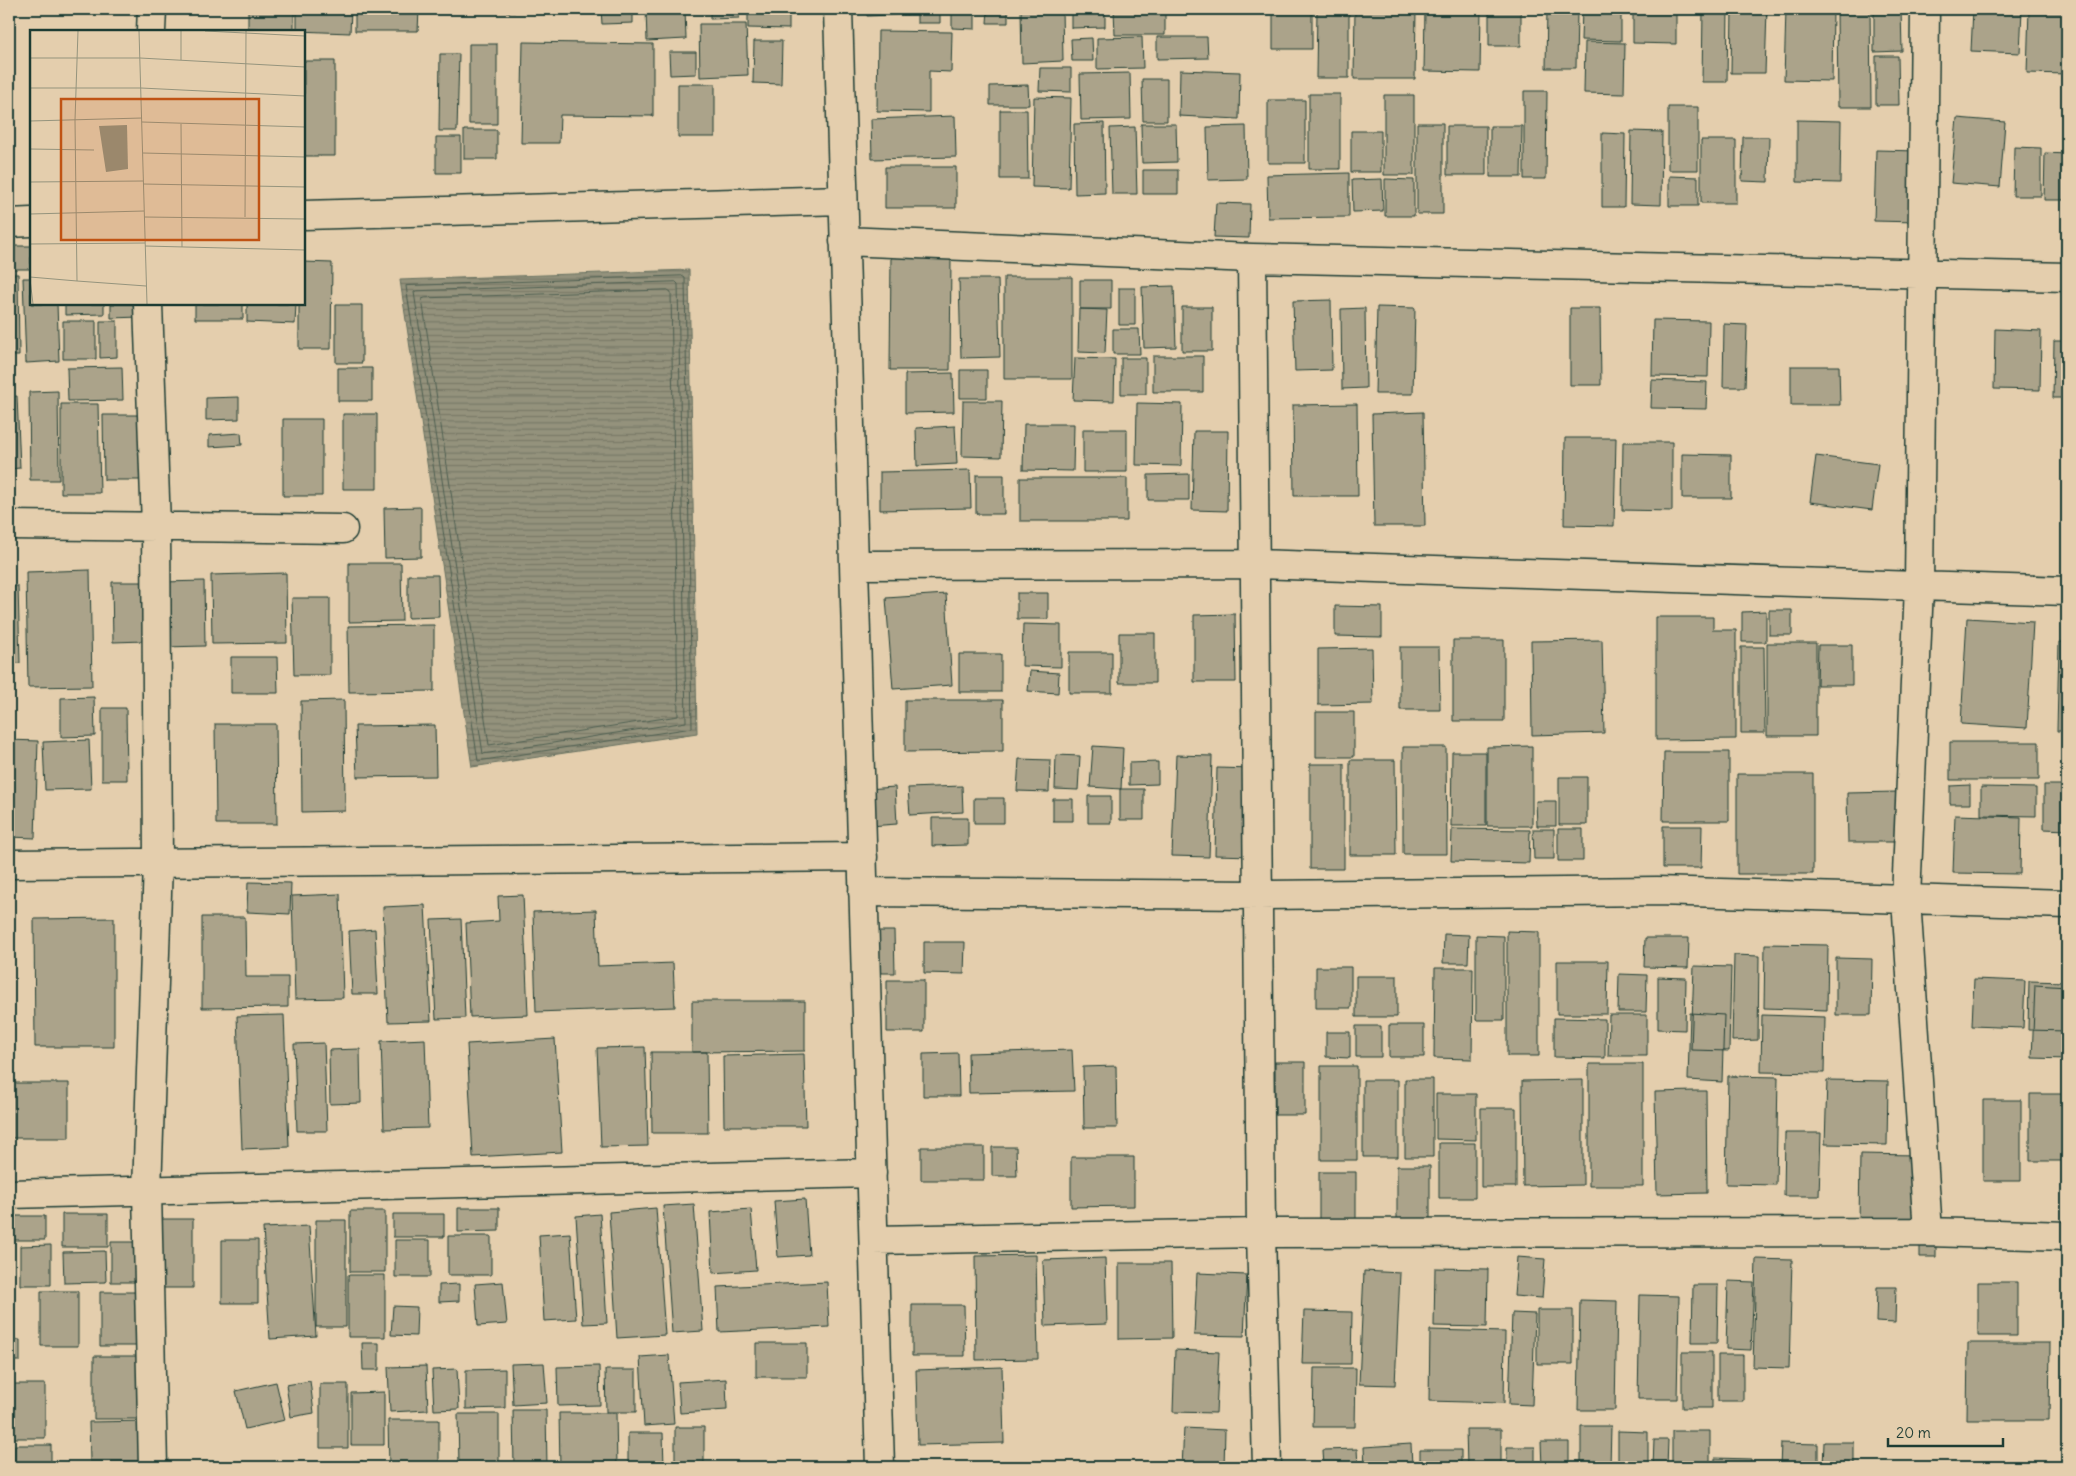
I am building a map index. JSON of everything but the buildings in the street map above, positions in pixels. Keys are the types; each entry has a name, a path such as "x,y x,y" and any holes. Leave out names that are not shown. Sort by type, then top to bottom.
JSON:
{"street":[{"path":"151,30 152,9"},
{"path":"838,9 880,1467"},
{"path":"1925,9 1919,586 1906,899 1928,1232"},
{"path":"305,215 843,200"},
{"path":"9,223 30,222"},
{"path":"844,241 1252,258 2067,277"},
{"path":"1252,258 1261,1233 1267,1467"},
{"path":"148,305 156,526 158,863 147,1191 153,1467"},
{"path":"9,525 343,529"},
{"path":"854,564 1256,564 2067,591"},
{"path":"9,864 862,858"},
{"path":"863,892 1259,895 1657,891 2067,904"},
{"path":"9,1194 872,1173"},
{"path":"874,1240 1261,1233 1928,1232 2067,1236"}],"water":[{"path":"689,270 697,733 472,767 400,280"}]}
